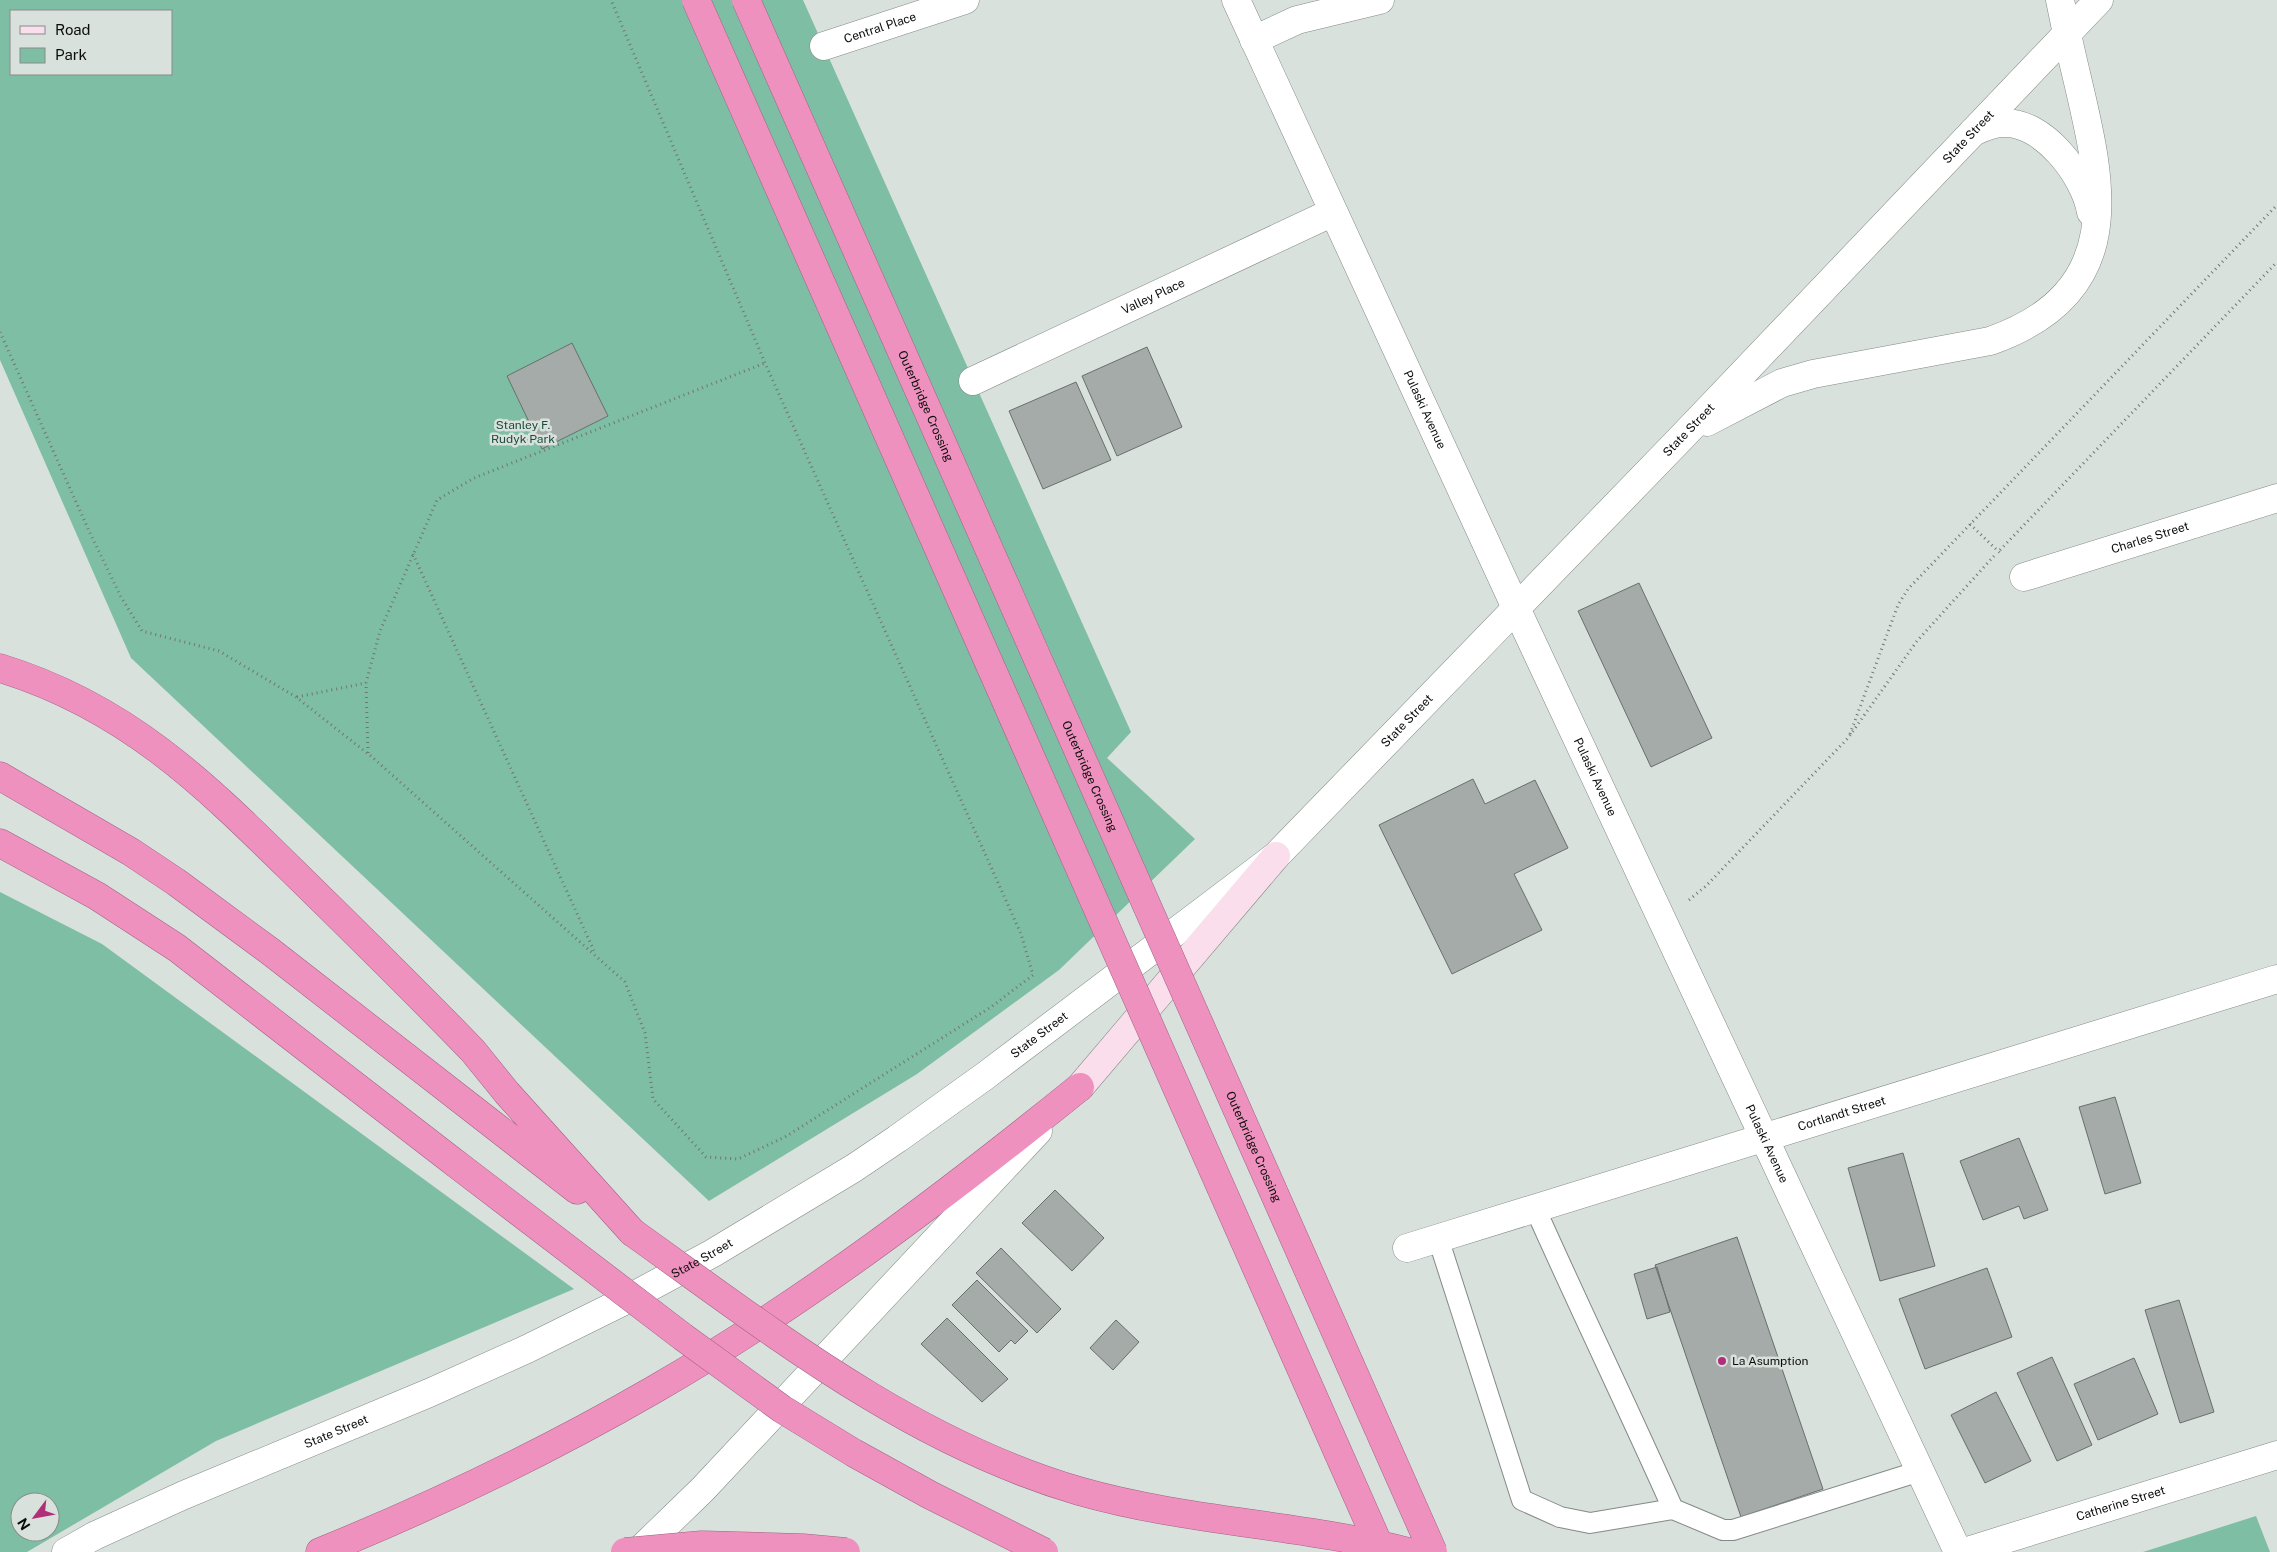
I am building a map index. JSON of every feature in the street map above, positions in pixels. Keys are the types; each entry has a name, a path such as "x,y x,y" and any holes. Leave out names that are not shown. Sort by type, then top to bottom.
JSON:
{"highway":[{"path":"696,0 1382,1552"},
{"name":"Outerbridge Crossing","path":"746,0 1433,1552"},
{"path":"0,668 33,678 94,706 125,725 181,767 234,813 437,1013 473,1051 507,1093 632,1232"},
{"path":"0,776 123,847 176,882 271,952 632,1232 799,1351 904,1416 993,1461 1081,1492 1177,1513 1346,1539 1409,1552"},
{"path":"0,843 97,896 176,948 719,1364 782,1409 854,1453 922,1491 1044,1552"},
{"path":"320,1552 418,1511 509,1467 611,1414 705,1359 880,1242 1080,1087"},
{"path":"625,1552 702,1545 803,1548 846,1552"}],"main road":[{"name":"State Street","path":"1080,1087 1276,856"}],"street":[{"name":"Central Place","path":"824,46 965,0"},
{"name":"Pulaski Avenue","path":"1236,0 1516,608 1958,1552"},
{"path":"1254,40 1297,20 1380,0"},
{"path":"1683,436 1739,404 1782,383 1814,374 1990,342 2014,333 2034,322 2054,308 2070,292 2082,273 2095,234 2098,212 2098,185 2060,0"},
{"name":"State Street","path":"66,1552 94,1536 184,1495 430,1393 527,1349 622,1302 713,1253 854,1168 904,1134 993,1070 1276,856 1683,436 2098,0"},
{"path":"1973,132 2003,123 2019,125 2035,132 2050,143 2062,156 2084,189 2091,208 2095,234"},
{"name":"Valley Place","path":"973,381 1333,212"},
{"name":"Charles Street","path":"2024,577 2277,498"},
{"name":"Cortlandt Street","path":"1407,1248 2277,978"},
{"name":"State Street","path":"638,1552 703,1489 1080,1087"},
{"name":"Catherine Street","path":"1964,1552 2277,1456"}],"lane":[{"path":"1535,1208 1601,1356 1620,1389 1673,1509"},
{"path":"1438,1238 1522,1500 1560,1517 1590,1524 1673,1509 1723,1530 1734,1530 1920,1471"}],"path":[{"path":"0,332 88,531 121,597 142,631 220,651 296,697 368,754 625,982 645,1033 653,1099 706,1157 738,1159 785,1137 991,1007 1033,975 1021,934 765,363 611,0"},
{"path":"1848,738 1898,605 1908,589 2277,205"},
{"path":"1660,916 1692,898 1706,886 1848,738 1916,641 2277,262"},
{"path":"368,754 366,683 380,631 437,500 474,478 765,363"},
{"path":"1970,524 2024,577"},
{"path":"413,554 596,956"},
{"path":"296,697 366,683"}],"green space":[{"name":"Stanley F. Rudyk Park","path":"0,0 803,0 1131,732 1107,758 1195,839 1059,970 917,1074 709,1201 131,658 0,360"},
{"path":"0,892 102,944 574,1289 216,1441 60,1533 60,1492 10,1492 10,1542 44,1542 27,1552 0,1552"},
{"path":"2256,1516 2270,1552 2143,1552"}],"building":[{"path":"572,343 608,416 542,449 507,376"},
{"path":"1147,347 1182,427 1117,456 1082,376"},
{"path":"1076,382 1111,460 1043,489 1009,411"},
{"path":"1639,583 1712,738 1651,767 1578,611"},
{"path":"1473,779 1485,804 1535,780 1568,848 1514,874 1542,930 1452,974 1379,825"},
{"path":"2115,1097 2141,1183 2105,1194 2079,1107"},
{"path":"2019,1138 2048,1210 2024,1219 2019,1206 1983,1220 1960,1161"},
{"path":"1903,1153 1935,1266 1880,1281 1848,1168"},
{"path":"1055,1190 1104,1238 1072,1271 1022,1223"},
{"path":"1737,1237 1823,1489 1741,1517 1655,1265"},
{"path":"1001,1248 1061,1309 1037,1333 976,1273"},
{"path":"1657,1267 1670,1312 1647,1319 1634,1274"},
{"path":"1987,1268 2012,1337 1925,1369 1899,1299"},
{"path":"977,1280 1028,1331 1015,1344 1011,1340 999,1352 952,1305"},
{"path":"2179,1300 2214,1412 2180,1423 2145,1310"},
{"path":"947,1318 1008,1379 982,1402 921,1344"},
{"path":"1116,1320 1139,1342 1113,1370 1090,1348"},
{"path":"2052,1357 2092,1445 2057,1461 2017,1373"},
{"path":"2134,1358 2158,1414 2098,1440 2074,1384"},
{"path":"1996,1392 2031,1461 1985,1483 1951,1415"}],"place":[{"name":"La Asumption","path":"1722,1361"}]}
